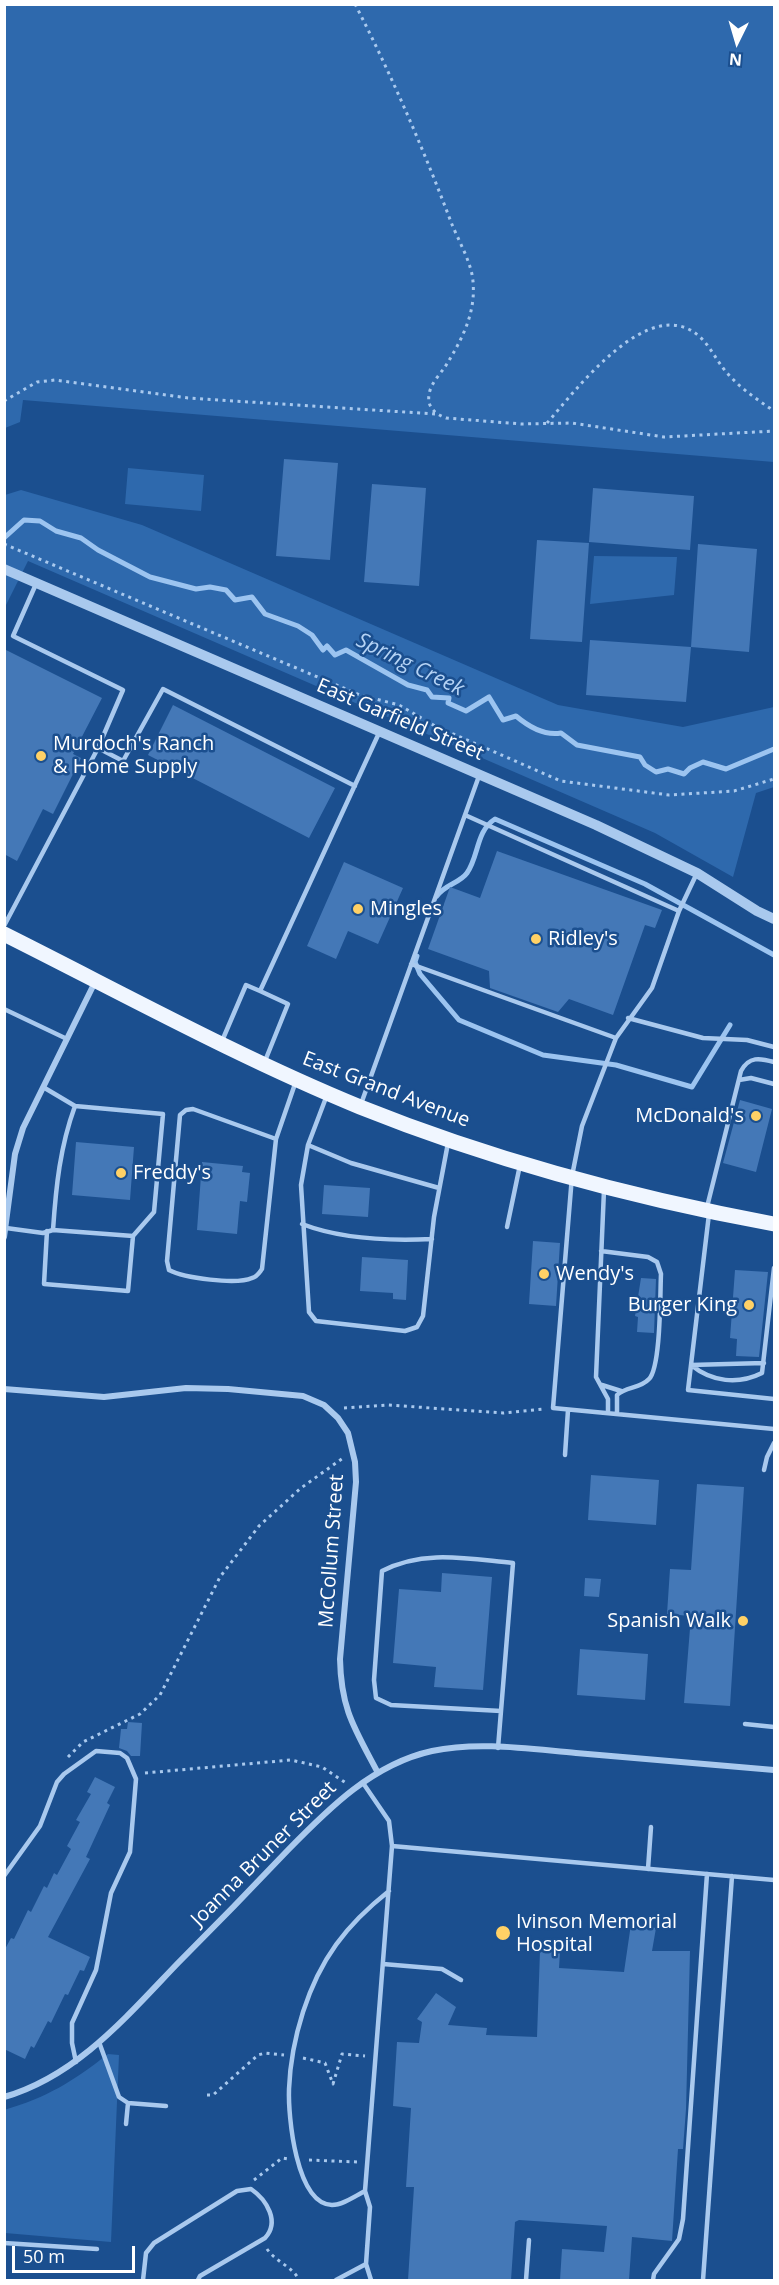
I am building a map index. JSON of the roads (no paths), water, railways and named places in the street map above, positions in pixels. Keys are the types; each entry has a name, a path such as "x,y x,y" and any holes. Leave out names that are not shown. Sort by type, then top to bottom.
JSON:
{"main road":[{"name":"East Grand Avenue","path":"4,934 221,1044 360,1107 521,1162 708,1211 774,1224"}],"street":[{"name":"East Garfield Street","path":"4,569 596,825 697,873 757,911 774,918"},
{"path":"4,1237 15,1154 23,1128 96,980"},
{"name":"McCollum Street","path":"4,1389 104,1397 186,1388 274,1392 303,1396 324,1405 331,1412 348,1433 354,1450 356,1482 340,1659 341,1685 350,1719 378,1773"},
{"name":"Joanna Bruner Street","path":"4,2097 21,2092 76,2062 129,2014 310,1828 355,1788 401,1761 433,1751 498,1748 774,1770"}],"lane":[{"path":"4,926 99,748 123,690 13,636 36,582"},
{"path":"99,748 123,761 163,689 355,786"},
{"path":"261,991 380,731"},
{"path":"360,1107 479,774"},
{"path":"465,815 679,911"},
{"path":"697,873 679,911 652,988 628,1018 616,1038 582,1126 572,1176 554,1408 774,1429"},
{"path":"411,964 616,1038"},
{"path":"221,1044 246,985 261,991 288,1004 264,1064"},
{"path":"4,1009 67,1039"},
{"path":"628,1018 703,1038 747,1040 774,1047"},
{"path":"774,1062 752,1059 746,1063 739,1080 708,1211 688,1390 774,1399"},
{"path":"739,1080 751,1078 774,1084"},
{"path":"276,1139 193,1109 186,1110 180,1115 167,1261 169,1270 178,1275 241,1281 255,1278 262,1269 276,1139 297,1079"},
{"path":"43,1087 75,1106 163,1114 154,1212 133,1236 128,1291 44,1284 47,1231"},
{"path":"328,1092 308,1145 301,1185 309,1312 316,1321 405,1331 417,1327 423,1316 439,1188 448,1138"},
{"path":"53,1230 56,1178 64,1136 75,1106"},
{"path":"308,1145 351,1162 439,1188"},
{"path":"507,1227 515,1199 521,1162"},
{"path":"604,1185 596,1377 602,1384 608,1399 608,1413"},
{"path":"302,1224 318,1230 370,1236 432,1239"},
{"path":"6,1228 133,1236"},
{"path":"601,1251 648,1257 657,1262 661,1274 657,1353 652,1377 641,1387 621,1391 602,1384"},
{"path":"691,1365 705,1376 747,1381 762,1373 774,1268"},
{"path":"691,1365 764,1363"},
{"path":"617,1414 617,1395 621,1391"},
{"path":"565,1455 568,1410"},
{"path":"765,1470 767,1457 774,1443"},
{"path":"498,1748 501,1711 513,1563 437,1556 400,1562 382,1571 374,1680 376,1698 391,1705 501,1711"},
{"path":"745,1724 774,1727"},
{"path":"4,1876 40,1826 57,1782 64,1774 96,1751 120,1753 128,1758 135,1774 130,1852 111,1893 96,1970 72,2023 72,2043 76,2062"},
{"path":"363,1783 389,1821 392,1846 365,2191 370,2207 366,2264 371,2280"},
{"path":"648,1869 651,1827"},
{"path":"392,1846 774,1880"},
{"path":"653,2280 654,2274 678,2239 683,2219 707,1874"},
{"path":"703,2280 732,1876"},
{"path":"365,2191 342,2203 331,2205 319,2201 308,2191 291,2130 289,2090 293,2051 300,2022 323,1965 340,1935 361,1912 389,1891"},
{"path":"383,1964 442,1969 461,1980"},
{"path":"99,2042 119,2097 128,2103 166,2106"},
{"path":"126,2124 128,2103"},
{"path":"143,2280 146,2253 154,2243 237,2191 250,2189 260,2195 272,2220 271,2231 261,2240 200,2276 198,2280"},
{"path":"526,2280 529,2240"},
{"path":"4,2243 97,2249"},
{"path":"336,2280 366,2264"}],"waterway":[{"name":"Spring Creek","path":"4,538 24,520 40,521 56,531 81,538 98,550 150,577 196,589 210,587 226,590 235,600 252,597 265,614 298,626 312,635 323,650 327,646 335,655 346,650 408,685 427,690 432,697 449,698 448,703 466,711 489,697 503,720 516,716 537,730 561,733 577,745 640,757 645,765 656,772 668,769 684,774 690,768 703,762 726,769 774,749"},
{"path":"437,896 467,873 484,830 495,819 645,884 774,955"},
{"path":"417,956 415,962 420,974 459,1020 543,1055 616,1065 692,1087 730,1025"}],"place":[{"name":"Murdoch's Ranch & Home Supply","path":"41,756"},
{"name":"Mingles","path":"358,909"},
{"name":"Ridley's","path":"536,939"},
{"name":"McDonald's","path":"756,1116"},
{"name":"Freddy's","path":"121,1173"},
{"name":"Wendy's","path":"544,1274"},
{"name":"Burger King","path":"749,1305"},
{"name":"Spanish Walk","path":"743,1621"},
{"name":"Ivinson Memorial Hospital","path":"503,1933"}]}
